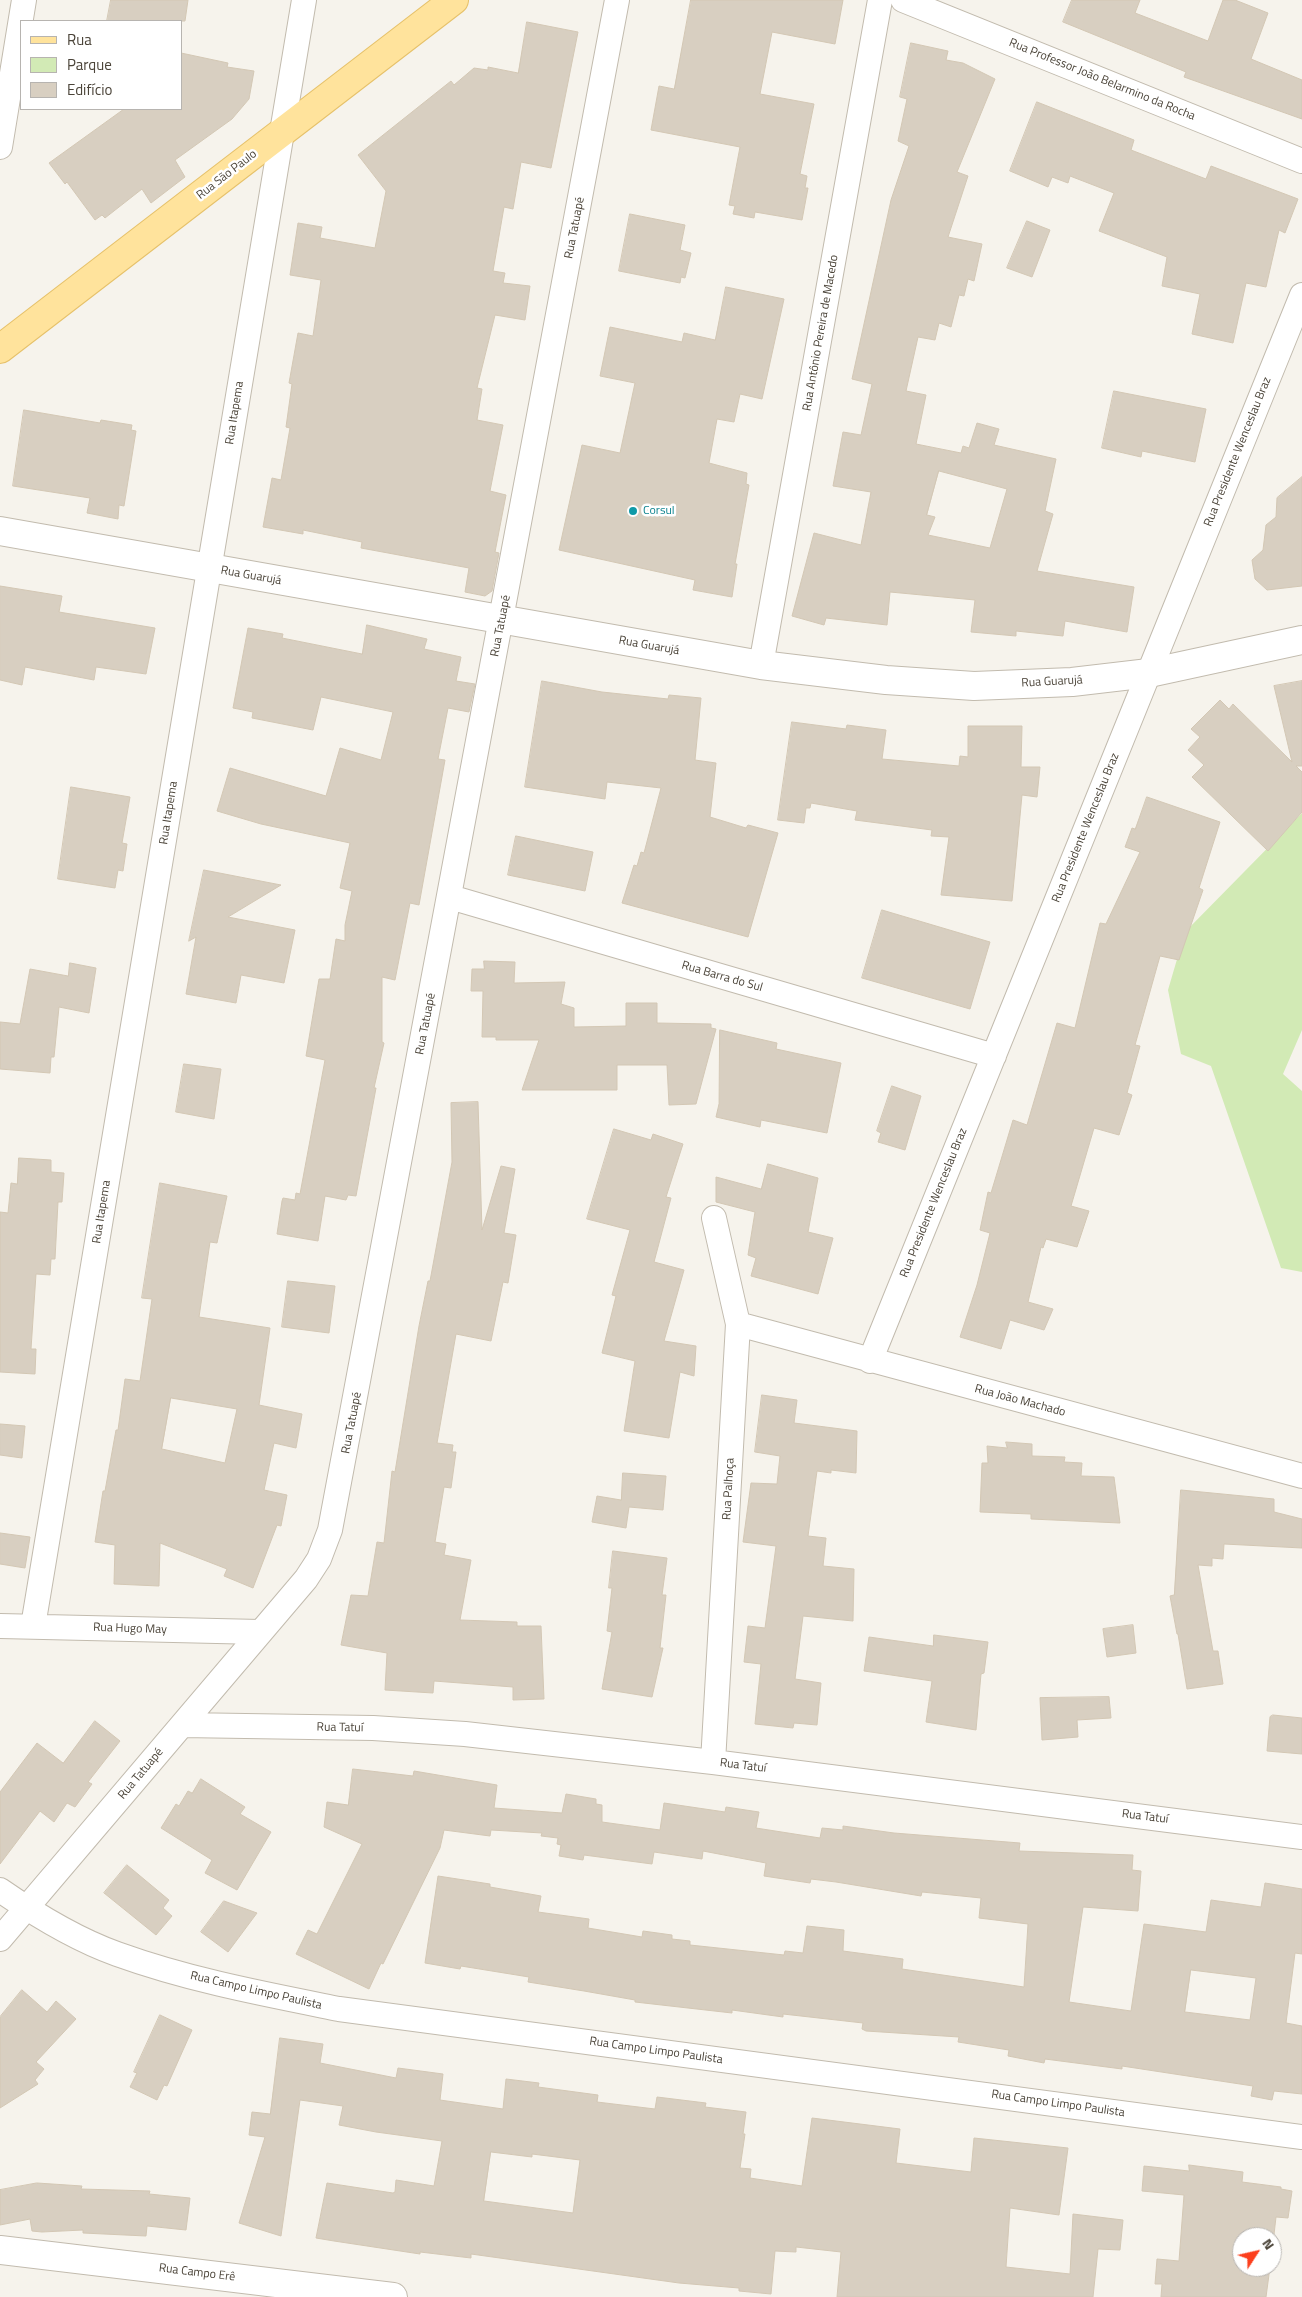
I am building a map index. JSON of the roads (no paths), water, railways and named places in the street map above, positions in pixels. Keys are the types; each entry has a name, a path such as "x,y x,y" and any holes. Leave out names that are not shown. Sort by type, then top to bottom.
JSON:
{"main road":[{"name":"Rua São Paulo","path":"0,350 454,0"}],"street":[{"path":"21,20 24,0"},
{"name":"Rua Itapema","path":"33,1626 304,0"},
{"name":"Rua Tatuapé","path":"0,1939 306,1579 319,1559 330,1530 617,0"},
{"name":"Rua Antônio Pereira de Macedo","path":"761,665 880,0"},
{"name":"Rua Professor João Belarmino da Rocha","path":"903,0 1302,161"},
{"path":"0,147 20,24"},
{"name":"Rua Presidente Wenceslau Braz","path":"870,1361 1302,295"},
{"name":"Rua Guarujá","path":"0,531 761,665 886,680 974,686 1072,682 1149,673 1302,640"},
{"name":"Rua Barra do Sul","path":"450,897 994,1056"},
{"name":"Rua Palhoça","path":"712,1762 738,1324 714,1218"},
{"name":"Rua João Machado","path":"738,1324 1302,1476"},
{"name":"Rua Hugo May","path":"0,1626 260,1632"},
{"name":"Rua Tatuí","path":"182,1725 373,1728 465,1734 712,1762 1302,1837"},
{"name":"Rua Campo Limpo Paulista","path":"0,1890 58,1927 115,1954 200,1979 257,1993 339,2009 1302,2137"},
{"name":"Rua Campo Erê","path":"0,2250 393,2297"}],"place":[{"name":"Corsul","path":"633,511"}]}
